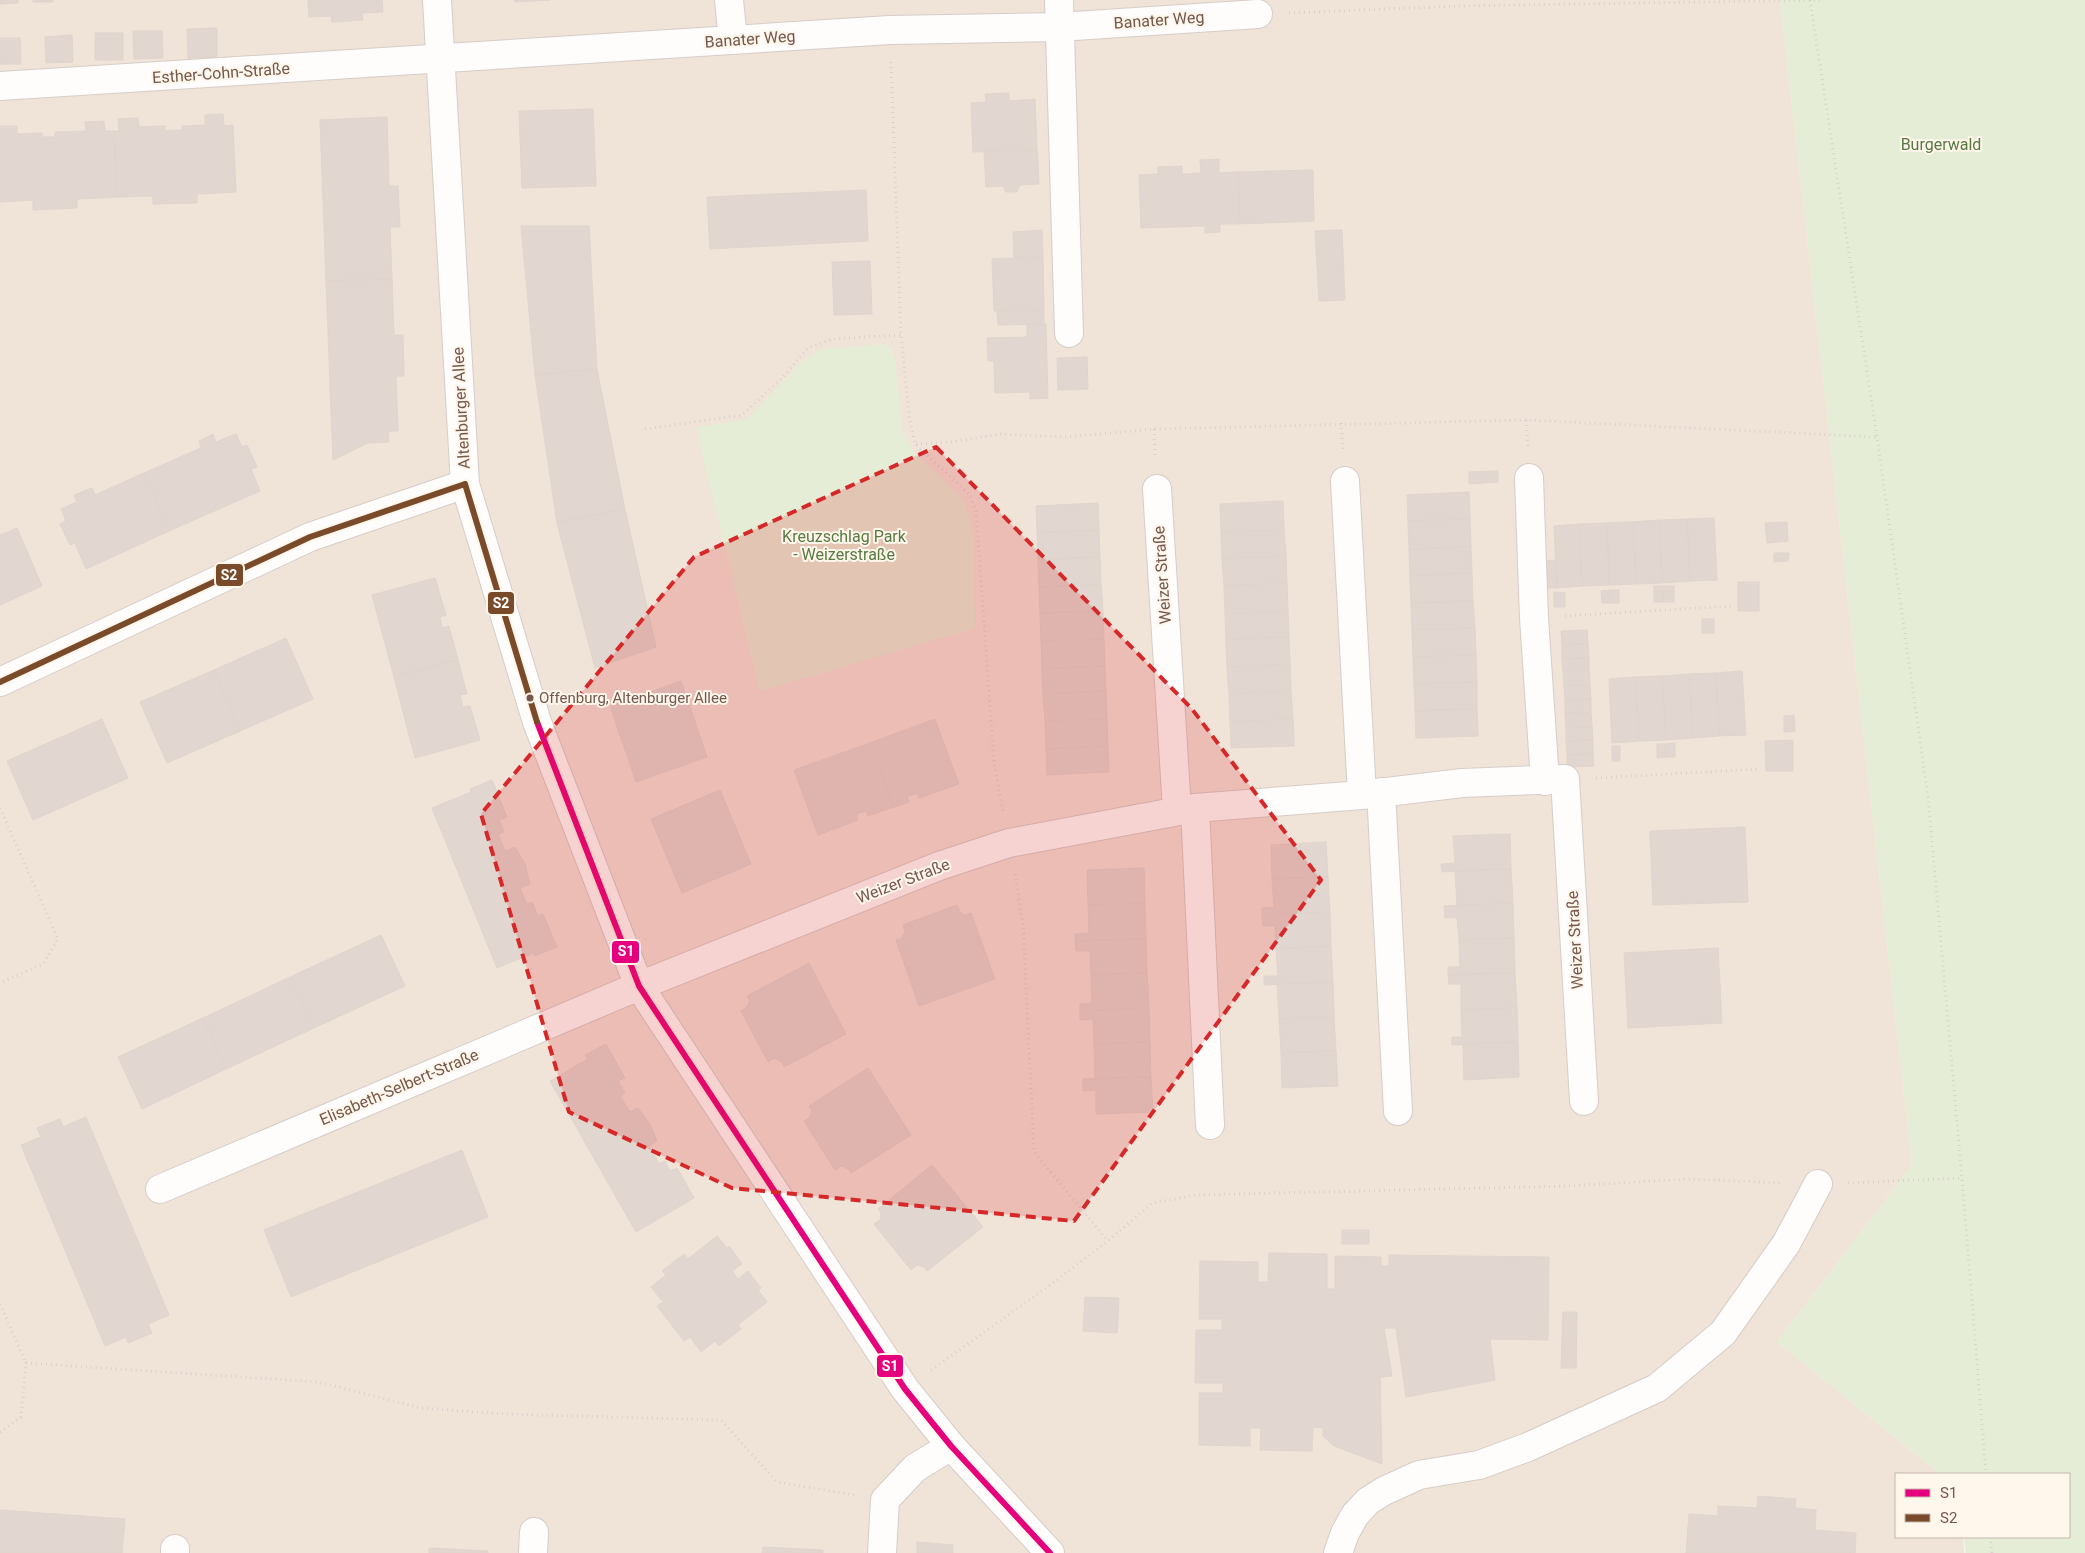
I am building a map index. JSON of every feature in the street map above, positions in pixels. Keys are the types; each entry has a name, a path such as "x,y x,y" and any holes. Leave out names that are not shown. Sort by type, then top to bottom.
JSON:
{"street":[{"name":"Altenburger Allee","path":"437,0 442,59 465,484 537,722 639,986 905,1389 951,1446 1050,1553"},
{"path":"728,0 732,40"},
{"path":"1059,0 1069,333"},
{"name":"Banater Weg","path":"442,59 890,30 1059,27 1258,14"},
{"name":"Esther-Cohn-Straße","path":"0,86 442,59"},
{"name":"Weizer Straße","path":"1529,478 1534,618 1555,780 1584,1100"},
{"path":"1345,481 1398,1111"},
{"path":"0,682 310,538 465,484"},
{"name":"Weizer Straße","path":"1156,489 1186,809 1210,1126"},
{"name":"Weizer Straße","path":"639,986 947,863 1009,843 1186,809 1462,783 1555,780"},
{"name":"Elisabeth-Selbert-Straße","path":"160,1188 639,986"},
{"path":"1338,1553 1345,1533 1355,1515 1368,1501 1384,1490 1419,1475 1479,1464 1528,1447 1657,1388 1723,1333 1786,1244 1818,1184"},
{"path":"882,1553 885,1500 915,1468 951,1446"}],"path":[{"path":"1810,0 1877,437 1928,796 1986,1473"},
{"path":"1258,14 1459,6 1823,0"},
{"path":"890,30 901,335 909,416 916,444 952,442 1000,434 1066,437 1154,429 1526,420 1877,437"},
{"path":"645,429 742,415 783,377 808,348 832,339 901,335"},
{"path":"1534,618 1731,606"},
{"path":"1555,780 1759,768"},
{"path":"0,808 58,939 43,964 0,983"},
{"path":"905,1389 1049,1286 1108,1241 1152,1202 1196,1194 1567,1186 1689,1180 1818,1184 1962,1178"},
{"path":"0,1304 26,1363 21,1417 0,1432"},
{"path":"26,1363 319,1382 421,1408 505,1414 721,1420 777,1482 885,1500"},
{"path":"1990,1538 1992,1553"}],"highlighted area":[{"path":"936,447 1192,709 1321,880 1074,1221 732,1188 569,1112 481,814 694,557"}],"shaded area":[{"path":"0,0 1780,0 1912,1165 1777,1342 1939,1473 1895,1473 1895,1538 1963,1538 1964,1553 0,1553"}],"green space":[{"name":"Burgerwald","path":"1780,0 2085,0 2085,1553 1966,1553 1964,1538 2070,1538 2070,1473 1939,1473 1777,1342 1912,1165"},
{"name":"Kreuzschlag Park - Weizerstraße","path":"884,344 891,348 895,358 902,427 906,438 913,451 964,500 973,531 975,628 760,691 702,455 698,427 747,419 801,362 821,349"}],"building":[{"path":"0,0 18,0 18,3 0,4"},
{"path":"33,0 53,0 53,2 33,2"},
{"path":"308,0 382,0 383,12 362,13 363,20 332,22 331,16 309,17"},
{"path":"514,0 550,0 515,2"},
{"path":"217,28 217,57 188,58 187,29"},
{"path":"133,31 162,31 163,58 134,59"},
{"path":"95,33 123,33 123,60 95,60"},
{"path":"72,35 73,62 46,63 45,37"},
{"path":"0,38 20,38 21,64 0,64"},
{"path":"1009,93 1009,101 1035,99 1037,150 973,152 971,103 986,102 985,94"},
{"path":"593,109 596,186 522,188 519,111"},
{"path":"223,114 224,126 233,125 236,192 197,194 197,203 153,204 153,196 117,197 114,131 119,131 118,119 138,118 139,127 165,126 165,131 182,130 182,126 205,125 205,115"},
{"path":"387,117 389,186 398,186 400,227 390,227 392,279 326,281 320,120"},
{"path":"104,121 105,131 114,131 117,197 77,199 77,208 33,210 33,200 0,202 0,126 17,126 17,134 42,133 43,137 55,137 55,132 86,131 85,122"},
{"path":"1037,150 1039,184 1020,185 1017,192 1006,192 1003,186 986,187 984,151"},
{"path":"1219,159 1219,173 1238,172 1240,224 1220,224 1220,232 1205,233 1205,226 1141,228 1139,175 1158,174 1158,167 1182,166 1182,174 1201,173 1200,160"},
{"path":"1313,170 1314,221 1240,224 1238,172"},
{"path":"866,190 868,241 710,249 707,197"},
{"path":"521,226 589,226 597,369 535,375"},
{"path":"1042,230 1043,257 1014,258 1013,232"},
{"path":"1342,230 1345,300 1319,301 1315,231"},
{"path":"1043,257 1044,310 994,311 992,259"},
{"path":"870,261 872,314 834,315 832,262"},
{"path":"392,279 394,335 403,335 404,376 396,376 398,431 388,431 389,442 368,443 333,460 326,281"},
{"path":"1044,310 1044,324 998,325 997,311"},
{"path":"1027,324 1046,324 1048,398 1030,399 1030,392 995,393 994,361 988,361 987,338 1027,337"},
{"path":"1087,357 1088,389 1058,390 1057,358"},
{"path":"597,369 625,509 557,523 535,375"},
{"path":"213,434 216,442 236,434 242,447 247,445 257,467 251,469 260,491 169,531 144,473 201,448 199,441"},
{"path":"1498,471 1498,482 1469,484 1469,472"},
{"path":"144,473 169,531 86,569 75,543 70,545 60,524 66,521 61,509 77,502 74,495 92,488 95,495"},
{"path":"1469,492 1470,519 1408,521 1407,495"},
{"path":"1283,501 1284,530 1221,532 1220,504"},
{"path":"1098,503 1099,530 1037,533 1036,506"},
{"path":"625,509 656,647 595,668 557,523"},
{"path":"1714,518 1717,580 1690,581 1687,519"},
{"path":"1470,519 1471,547 1409,549 1408,521"},
{"path":"1687,519 1690,581 1662,583 1659,520"},
{"path":"1659,520 1662,583 1636,584 1633,522"},
{"path":"1633,522 1636,584 1609,585 1607,523"},
{"path":"1787,522 1788,541 1767,543 1765,523"},
{"path":"1607,523 1609,585 1582,586 1579,524"},
{"path":"1579,524 1582,586 1557,588 1554,526"},
{"path":"17,528 42,586 0,605 0,535"},
{"path":"1099,530 1100,557 1038,560 1037,533"},
{"path":"1284,530 1286,556 1222,559 1221,532"},
{"path":"1471,547 1472,573 1410,576 1409,549"},
{"path":"1774,553 1789,553 1788,561 1774,562"},
{"path":"1286,556 1287,583 1224,586 1222,559"},
{"path":"1100,557 1101,585 1039,587 1038,560"},
{"path":"1556,560 1557,588 1545,588 1544,561"},
{"path":"1472,573 1473,601 1411,603 1410,576"},
{"path":"435,578 446,615 440,617 442,628 449,626 458,660 394,677 372,595"},
{"path":"1738,582 1759,582 1759,611 1738,611"},
{"path":"1287,583 1288,611 1225,614 1224,586"},
{"path":"1101,585 1103,611 1040,613 1039,587"},
{"path":"1654,586 1664,586 1664,602 1654,602"},
{"path":"1664,586 1674,586 1674,602 1664,602"},
{"path":"1610,590 1619,590 1619,603 1610,603"},
{"path":"1610,590 1610,603 1602,603 1601,591"},
{"path":"1554,592 1565,593 1565,607 1554,607"},
{"path":"1473,601 1475,628 1412,630 1411,603"},
{"path":"1103,611 1104,639 1041,641 1040,613"},
{"path":"1288,611 1289,637 1226,640 1225,614"},
{"path":"1702,619 1714,619 1714,633 1702,633"},
{"path":"1475,628 1476,655 1413,657 1412,630"},
{"path":"1587,630 1588,644 1562,645 1561,631"},
{"path":"1289,637 1290,664 1227,667 1226,640"},
{"path":"286,638 313,699 240,731 214,670"},
{"path":"1104,639 1105,666 1042,669 1041,641"},
{"path":"1588,644 1589,658 1562,659 1562,645"},
{"path":"1476,655 1477,682 1414,684 1413,657"},
{"path":"1589,658 1589,671 1563,671 1562,659"},
{"path":"458,660 467,694 460,695 463,707 470,706 480,740 415,758 394,677"},
{"path":"1290,664 1291,691 1229,694 1227,667"},
{"path":"1105,666 1106,691 1043,694 1042,669"},
{"path":"214,670 240,731 167,763 140,702"},
{"path":"1563,671 1589,671 1590,685 1564,686"},
{"path":"1742,671 1746,735 1719,736 1716,673"},
{"path":"1716,673 1719,736 1693,738 1689,674"},
{"path":"1689,674 1693,738 1666,740 1662,676"},
{"path":"1662,676 1666,740 1639,741 1635,677"},
{"path":"1635,677 1639,741 1612,743 1609,679"},
{"path":"681,681 707,757 636,782 610,706"},
{"path":"1477,682 1477,709 1415,711 1414,684"},
{"path":"1590,685 1591,699 1565,701 1564,686"},
{"path":"1106,691 1107,719 1045,721 1043,694"},
{"path":"1291,691 1293,719 1230,722 1229,694"},
{"path":"1591,699 1591,712 1565,713 1565,701"},
{"path":"1477,709 1478,736 1416,738 1415,711"},
{"path":"1591,712 1592,727 1566,728 1565,713"},
{"path":"1794,715 1795,731 1784,732 1784,716"},
{"path":"102,719 128,778 33,820 7,761"},
{"path":"935,719 959,784 919,798 917,793 907,797 909,802 894,807 870,743"},
{"path":"1107,719 1108,746 1046,749 1045,721"},
{"path":"1293,719 1294,746 1231,748 1230,722"},
{"path":"1592,727 1593,740 1566,741 1566,728"},
{"path":"1593,740 1593,753 1567,755 1566,741"},
{"path":"1793,740 1793,771 1766,771 1765,741"},
{"path":"870,743 894,807 868,816 866,811 856,814 858,820 818,835 794,770"},
{"path":"1675,743 1675,757 1667,757 1666,744"},
{"path":"1657,744 1666,744 1667,757 1657,758"},
{"path":"1108,746 1109,772 1047,775 1046,749"},
{"path":"1612,746 1620,746 1620,761 1612,761"},
{"path":"1593,753 1594,766 1567,767 1567,755"},
{"path":"492,780 507,817 499,820 504,832 498,834 505,851 515,847 525,864 530,884 520,888 527,904 532,902 538,916 543,914 557,947 535,956 534,953 497,968 432,808 471,792 470,789"},
{"path":"720,790 751,864 682,893 651,819"},
{"path":"1745,827 1748,902 1653,905 1650,831"},
{"path":"1510,834 1511,869 1442,872 1441,864 1455,863 1453,836"},
{"path":"1326,842 1328,877 1272,879 1271,845"},
{"path":"1144,868 1145,903 1088,905 1087,870"},
{"path":"1511,869 1513,903 1457,906 1455,871"},
{"path":"1328,877 1330,912 1262,915 1262,908 1274,907 1272,879"},
{"path":"1145,903 1146,939 1075,941 1075,934 1089,933 1088,905"},
{"path":"1513,903 1514,938 1459,940 1457,917 1445,918 1444,906"},
{"path":"957,905 960,912 965,915 971,913 995,979 919,1006 896,940 901,939 905,932 903,925"},
{"path":"1330,912 1331,946 1276,949 1275,926 1263,926 1262,915"},
{"path":"381,935 405,986 314,1028 290,977"},
{"path":"1514,938 1515,973 1448,975 1448,967 1460,967 1459,940"},
{"path":"1146,939 1147,973 1091,975 1090,951 1076,951 1075,941"},
{"path":"1331,946 1333,982 1264,985 1264,976 1278,976 1276,949"},
{"path":"1718,948 1722,1023 1628,1028 1624,953"},
{"path":"809,963 846,1034 784,1067 782,1062 774,1058 768,1062 741,1011 747,1007 750,1001 747,996"},
{"path":"1147,973 1149,1008 1080,1011 1080,1004 1092,1003 1091,975"},
{"path":"1515,973 1517,1008 1461,1010 1461,984 1449,984 1448,975"},
{"path":"290,977 314,1028 226,1069 203,1018"},
{"path":"1333,982 1334,1016 1279,1019 1277,984"},
{"path":"1149,1008 1150,1042 1094,1044 1093,1019 1080,1020 1080,1011"},
{"path":"1517,1008 1518,1042 1452,1045 1452,1037 1462,1037 1461,1010"},
{"path":"1334,1016 1336,1051 1281,1053 1279,1019"},
{"path":"203,1018 226,1069 142,1109 118,1057"},
{"path":"1150,1042 1151,1077 1095,1079 1094,1044"},
{"path":"1518,1042 1519,1077 1464,1080 1463,1044"},
{"path":"606,1044 625,1078 618,1081 625,1093 620,1096 630,1112 638,1108 650,1124 657,1141 649,1146 659,1164 665,1161 670,1171 677,1168 694,1198 636,1232 550,1081 588,1059 585,1055"},
{"path":"1336,1051 1338,1086 1282,1088 1281,1053"},
{"path":"868,1068 911,1135 851,1173 849,1169 841,1166 835,1170 804,1121 810,1117 812,1111 809,1106"},
{"path":"1151,1077 1153,1112 1096,1114 1096,1090 1083,1091 1083,1079"},
{"path":"86,1117 169,1315 148,1324 152,1333 128,1343 126,1337 105,1346 21,1145 41,1137 37,1128 60,1119 63,1127"},
{"path":"462,1150 488,1217 291,1297 264,1230"},
{"path":"932,1165 983,1227 927,1271 924,1267 917,1265 911,1270 874,1224 880,1220 881,1213 878,1209"},
{"path":"1342,1230 1369,1230 1369,1244 1342,1244"},
{"path":"717,1236 727,1248 729,1246 742,1264 732,1271 738,1279 748,1271 761,1288 758,1290 767,1302 738,1325 741,1329 719,1346 715,1341 701,1352 690,1337 684,1341 657,1306 663,1302 651,1287 666,1275 662,1271 684,1254 688,1259"},
{"path":"1269,1253 1327,1254 1327,1289 1335,1289 1335,1256 1381,1257 1381,1266 1389,1266 1389,1255 1549,1257 1548,1340 1490,1339 1495,1380 1406,1397 1396,1328 1384,1328 1392,1376 1380,1377 1382,1464 1334,1446 1323,1436 1323,1428 1313,1427 1312,1451 1260,1450 1261,1428 1250,1428 1250,1446 1199,1445 1199,1393 1223,1393 1223,1383 1195,1383 1196,1330 1222,1330 1222,1319 1199,1319 1200,1261 1258,1262 1258,1282 1268,1282"},
{"path":"1085,1297 1119,1298 1117,1333 1083,1331"},
{"path":"1563,1312 1577,1312 1576,1368 1561,1368"},
{"path":"1758,1496 1796,1499 1795,1508 1816,1510 1815,1530 1856,1533 1855,1553 1686,1553 1689,1514 1718,1516 1718,1506 1757,1508"},
{"path":"0,1510 125,1519 122,1553 0,1553"},
{"path":"917,1542 953,1545 953,1553 917,1553"},
{"path":"763,1547 823,1550 823,1553 762,1553"},
{"path":"429,1548 488,1551 488,1553 429,1553"}],"transit line":[{"name":"S2","path":"465,484 537,722"},
{"name":"S2","path":"0,682 310,537 465,484"},
{"name":"S1","path":"537,722 639,986 905,1389 951,1446 1050,1553"}],"place":[{"name":"Offenburg, Altenburger Allee","path":"530,698"}]}
